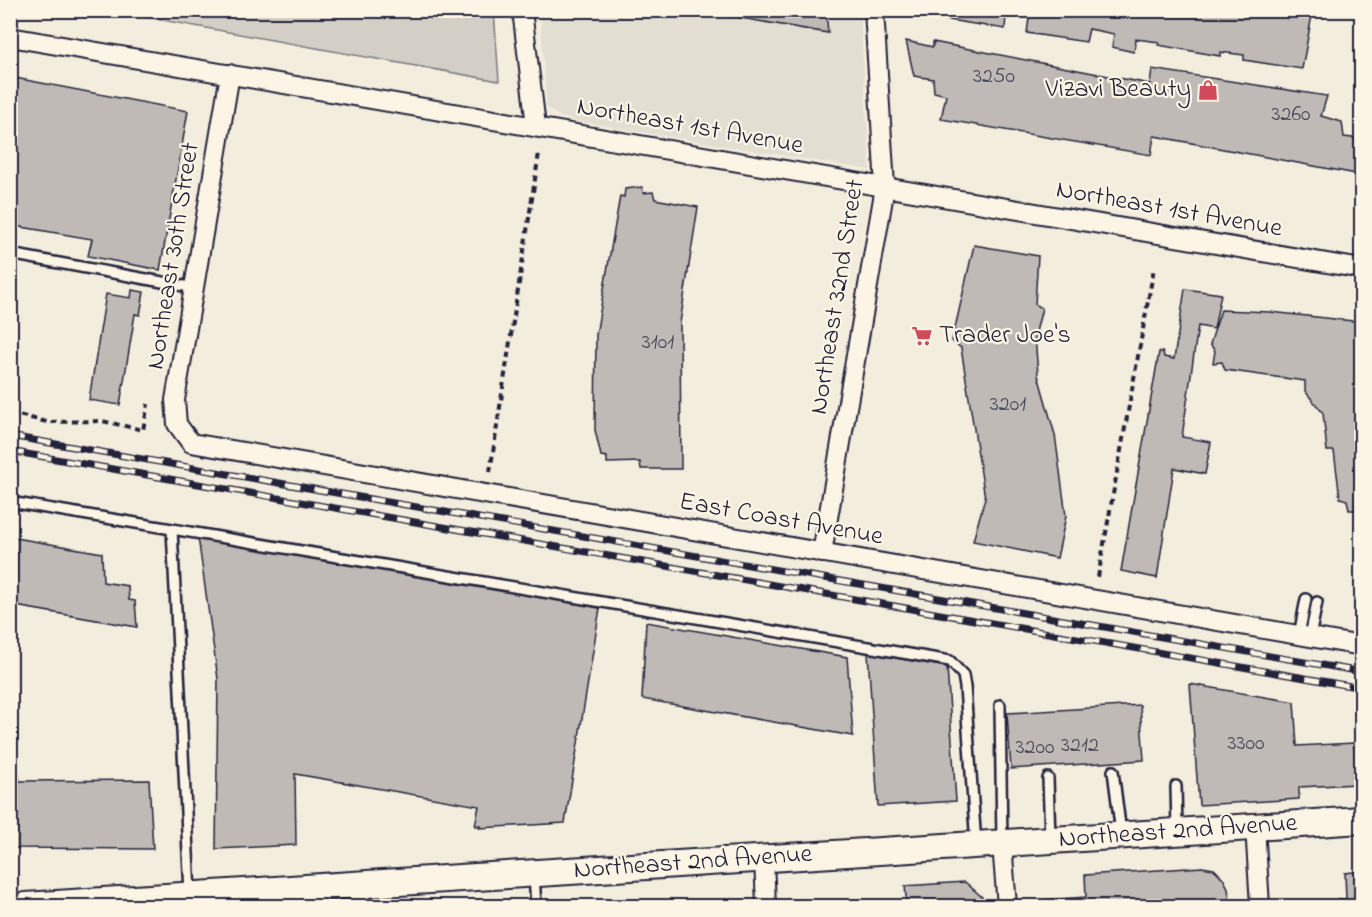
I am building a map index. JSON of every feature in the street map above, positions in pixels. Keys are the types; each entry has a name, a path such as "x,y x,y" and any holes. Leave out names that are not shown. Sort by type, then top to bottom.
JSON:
{"main road":[{"name":"Northeast 2nd Avenue","path":"25,906 71,905 190,895 359,896 534,873 1362,820"}],"street":[{"path":"522,10 536,126"},
{"name":"Northeast 32nd Street","path":"822,553 885,187 874,10"},
{"name":"Northeast 1st Avenue","path":"10,36 1362,269"},
{"name":"Northeast 30th Street","path":"191,443 177,424 175,400 230,74"},
{"name":"East Coast Avenue","path":"191,443 1362,646"},
{"path":"1255,826 1260,906"},
{"path":"1002,844 1006,906"},
{"path":"764,858 766,906"}],"lane":[{"path":"10,254 195,288"},
{"path":"10,502 950,661 963,675 965,687 976,845"},
{"path":"172,529 190,895"},
{"path":"1305,636 1306,599"},
{"path":"1305,636 1317,602"},
{"path":"999,705 1002,844"},
{"path":"1113,771 1121,835"},
{"path":"1048,778 1051,840"},
{"path":"1176,786 1177,832"},
{"path":"534,873 536,906"}],"path":[{"path":"490,472 539,153"},
{"path":"1098,577 1154,268"},
{"path":"10,413 47,422 102,420 143,430 147,404"}],"shaded area":[{"path":"112,11 494,11 499,81"},
{"path":"540,11 860,11 870,170 571,120 557,115 547,108"}],"building":[{"path":"695,10 826,10 828,33"},
{"path":"944,10 1313,10 1302,69 1244,60 1244,55 1220,52 1220,56 1136,39 1134,52 1112,47 1114,34 1089,29 1086,42 1027,33 1029,18 1006,15 1005,29 943,19"},
{"path":"906,41 933,47 933,42 1150,84 1152,69 1327,96 1321,116 1342,122 1344,137 1362,139 1362,175 1154,136 1151,155 941,119 946,95 934,92 933,79 914,76"},
{"path":"10,77 188,111 160,270 88,256 92,239 10,225"},
{"path":"642,187 643,193 653,192 655,199 698,207 680,323 681,469 641,469 640,462 607,463 607,457 601,456 595,430 596,335 620,196 624,197 625,189"},
{"path":"974,245 1038,256 1035,304 1042,308 1035,336 1038,375 1055,435 1066,516 1057,558 973,541 985,498 961,348 952,341"},
{"path":"1185,289 1221,294 1214,329 1198,326 1182,437 1211,442 1205,474 1174,468 1157,578 1121,571 1159,352 1163,352 1164,357 1174,359"},
{"path":"132,290 144,292 140,315 135,314 120,405 89,400 106,294 131,298"},
{"path":"1221,310 1270,312 1362,322 1362,510 1349,510 1347,500 1340,498 1334,451 1327,451 1323,413 1305,391 1305,381 1225,370 1222,362 1213,363 1215,351 1210,344"},
{"path":"10,537 102,553 103,582 128,586 129,600 135,601 137,627 10,605"},
{"path":"198,537 600,608 565,823 479,828 480,825 475,826 479,806 295,774 296,845 216,849 218,679"},
{"path":"646,622 847,657 853,736 642,699"},
{"path":"868,653 947,667 956,801 878,806"},
{"path":"10,655 19,781 149,780 153,849 10,848"},
{"path":"1190,684 1294,702 1297,746 1354,743 1357,784 1299,787 1299,799 1199,805"},
{"path":"1140,705 1144,760 1011,769 1007,713"},
{"path":"1202,867 1214,869 1223,878 1228,888 1230,906 1046,906 1046,900 1086,897 1085,875"},
{"path":"1362,871 1362,906 1339,906 1338,899 1346,899 1345,873"},
{"path":"965,882 982,897 982,906 907,906 905,886"}],"railway":[{"path":"10,436 1362,672"},
{"path":"10,451 1362,688"}],"place":[{"name":"Vizavi Beauty","path":"1208,90"},
{"name":"Trader Joe's","path":"922,336"}]}
